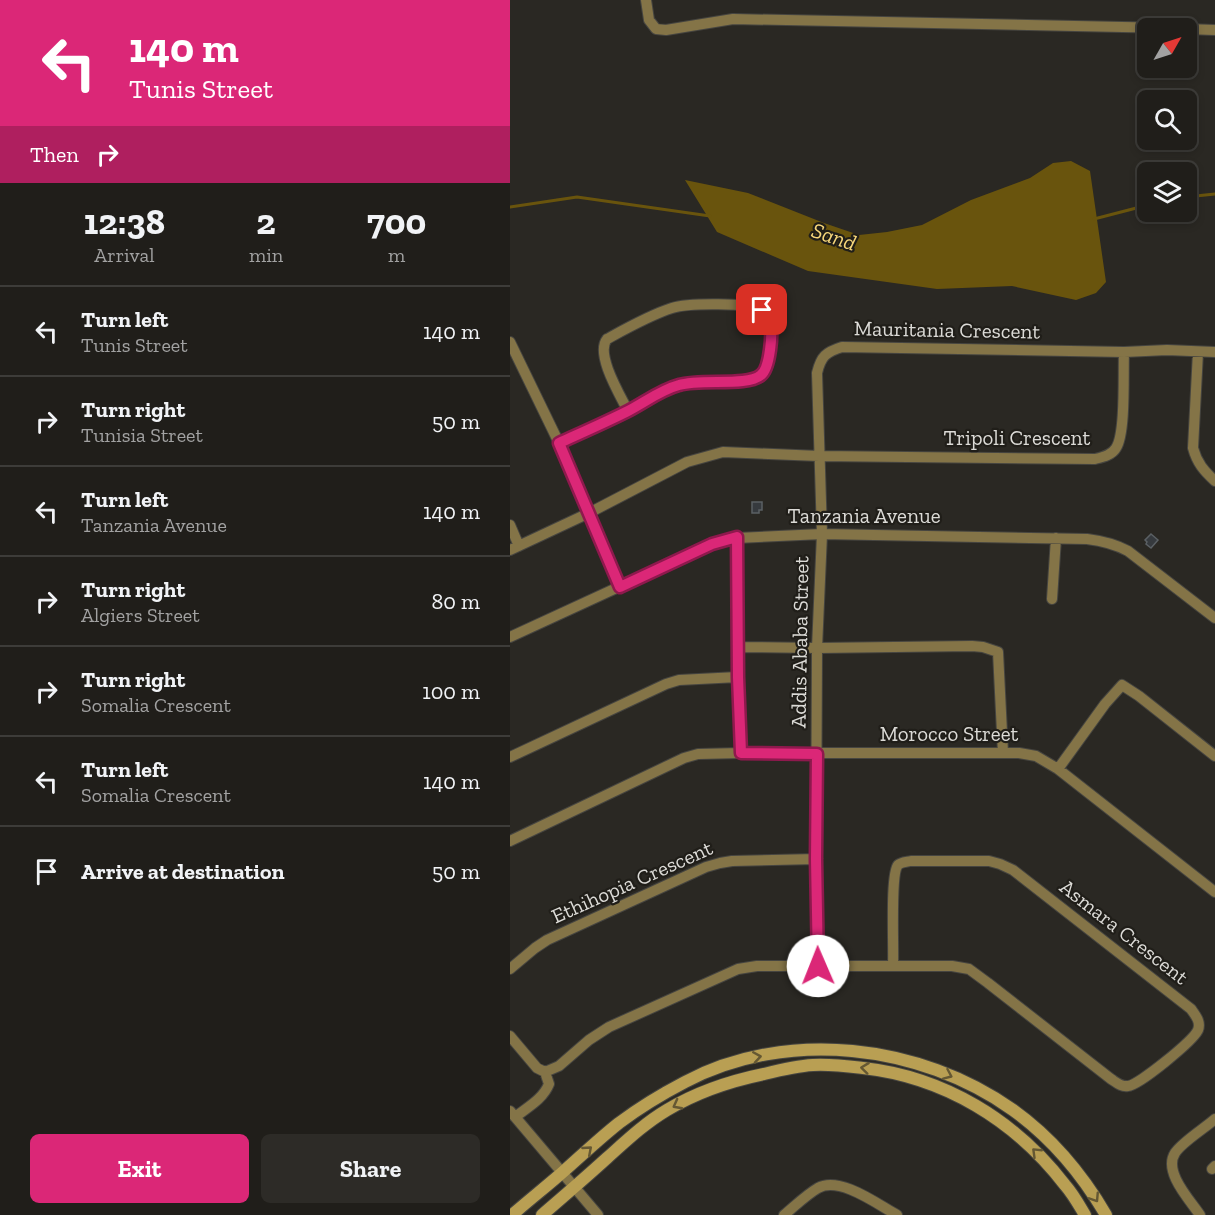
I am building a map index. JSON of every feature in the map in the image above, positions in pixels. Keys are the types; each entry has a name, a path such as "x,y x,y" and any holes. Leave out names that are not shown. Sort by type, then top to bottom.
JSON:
{"street":[{"path":"646,0 649,20 656,29 666,30 734,19 1137,27"},
{"path":"1197,29 1215,30"},
{"path":"559,443 628,411 664,390 681,384 706,381 747,381 764,373 768,364 771,334 767,316 755,307 735,305 674,307 606,339 602,349 604,359 628,411"},
{"path":"510,342 559,443 620,587"},
{"name":"Mauritania Crescent","path":"822,534 817,373 825,355 832,350 842,347 873,347 1215,352"},
{"name":"Tripoli Crescent","path":"515,548 687,462 723,452 819,456 1084,459 1103,457 1116,449 1122,430 1124,352"},
{"path":"1198,352 1193,448 1196,460 1202,469 1215,481"},
{"path":"510,525 515,548"},
{"name":"Tanzania Avenue","path":"510,638 712,544 737,537 822,534 1056,538 1103,541 1128,551 1215,618"},
{"name":"Addis Ababa Street","path":"818,966 817,648 822,534"},
{"path":"737,537 741,753"},
{"path":"1052,599 1056,538"},
{"path":"738,646 817,648 972,646 998,652 1003,753"},
{"path":"510,757 666,684 678,680 738,677"},
{"path":"1059,769 1105,704 1122,685 1215,756"},
{"name":"Morocco Street","path":"510,841 684,758 698,754 1027,754 1059,769 1215,892"},
{"name":"Ethihopia Crescent","path":"510,969 547,940 706,867 732,861 816,859"},
{"name":"Asmara Crescent","path":"911,861 989,861 1013,870 1191,1009 1197,1017 1198,1030 1189,1042 1141,1081 1125,1087 1111,1079 969,969 952,966 893,965 896,867 900,863 911,861"},
{"path":"545,1072 559,1066 589,1040 609,1027 738,969 757,966 893,965"},
{"path":"510,1036 537,1068 545,1072 549,1084 540,1097 512,1114 598,1215"},
{"path":"512,1215 620,1123 686,1082 743,1059 825,1049 909,1061 944,1072 979,1089 1013,1110 1057,1148 1080,1174 1106,1215"},
{"path":"542,1215 637,1131 665,1111 710,1089 741,1078 813,1065 840,1065 884,1070 953,1092 990,1114 1022,1138 1047,1162 1067,1186 1085,1215"},
{"path":"1200,1215 1176,1180 1172,1164 1175,1153 1211,1122 1215,1134"},
{"path":"784,1215 820,1187 830,1185 854,1191 897,1215"}],"water":[{"path":"1071,161 1090,171 1106,282 1096,293 1076,300 1012,286 937,289 808,271 717,232 685,180 748,193 859,235 922,225 971,200 1030,178 1053,163"}],"building":[{"path":"752,502 762,502 762,510 759,510 759,513 752,513"},
{"path":"1151,534 1158,540 1151,548 1145,540"}],"waterway":[{"name":"Sand","path":"1197,196 1215,194"},
{"name":"Sand","path":"510,207 577,197 710,216"},
{"name":"Sand","path":"1094,219 1137,208"}],"route":[{"path":"762,310 770,323 768,364 764,373 754,380 681,384 664,390 628,411 559,443 620,587 712,544 737,537 741,753 817,754 818,966"}]}
